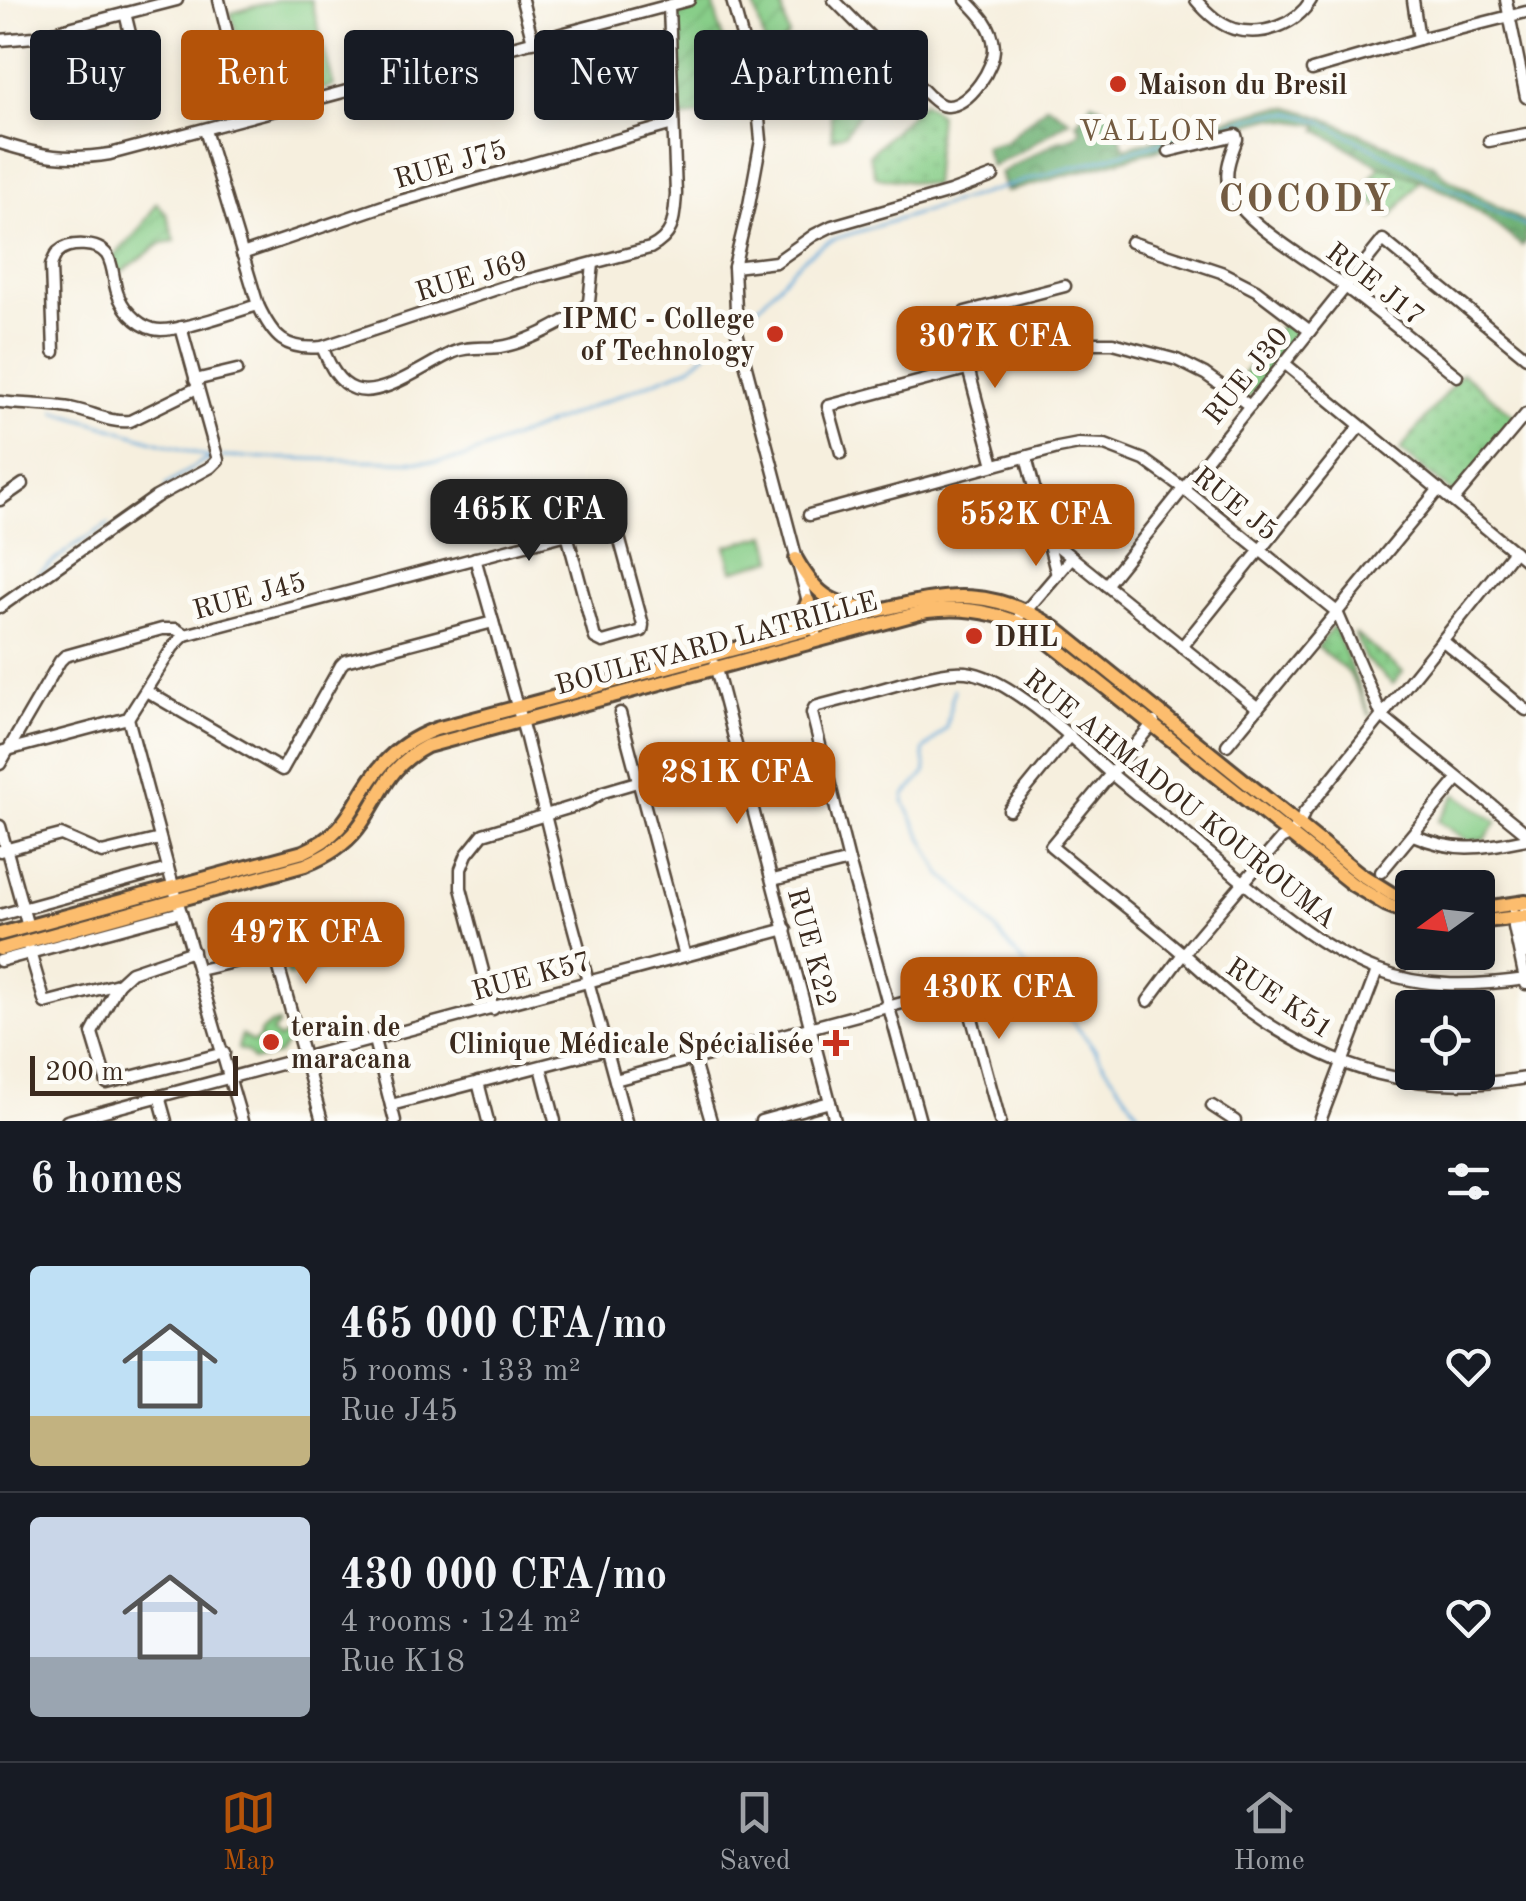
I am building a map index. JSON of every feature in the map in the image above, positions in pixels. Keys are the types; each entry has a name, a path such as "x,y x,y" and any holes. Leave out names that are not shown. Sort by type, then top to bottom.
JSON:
{"main road":[{"path":"796,559 810,582 828,598 880,610"},
{"name":"BOULEVARD LATRILLE","path":"714,662 784,635 817,634 917,600 951,596 988,599 1056,628 1156,719 1370,896 1395,907"},
{"path":"784,635 798,623 808,601"},
{"name":"BOULEVARD LATRILLE","path":"0,949 177,899 316,846 346,822 374,774 396,750 436,729 519,714 817,634 927,611 977,610 1025,615"},
{"name":"BOULEVARD LATRILLE","path":"1291,828 1395,895"},
{"name":"BOULEVARD LATRILLE","path":"3,932 28,941 155,892 177,899"},
{"path":"1495,909 1522,910"},
{"path":"1495,917 1522,910"}],"street":[{"path":"0,40 34,37 177,0"},
{"path":"220,0 227,30"},
{"path":"324,97 534,42 522,0"},
{"path":"579,30 689,0"},
{"path":"732,0 756,88 761,140 734,267 737,332 817,634"},
{"path":"834,0 928,95 948,106 982,83 994,57 989,28 966,0"},
{"path":"1196,0 1220,23 1245,31 1288,23 1300,16 1312,0"},
{"path":"1413,0 1420,39"},
{"path":"1506,0 1526,97"},
{"name":"RUE J69","path":"322,347 508,284 593,264 663,241 670,231 676,194 668,6"},
{"path":"1312,70 1526,12"},
{"path":"125,13 129,30"},
{"path":"0,143 57,158 86,158 238,120"},
{"name":"RUE J75","path":"242,254 386,205 673,124"},
{"path":"205,130 258,305 275,335 288,345 322,347 341,380 352,389 382,388 452,352 510,345 576,314 589,302 593,264"},
{"name":"RUE J17","path":"1169,151 1236,134 1227,170 1230,193 1254,221 1346,286 1457,376"},
{"path":"1489,141 1526,134"},
{"path":"734,267 776,262 814,234 832,226 993,176"},
{"name":"RUE J30","path":"1106,585 1382,240 1526,357"},
{"path":"1131,242 1222,272 1256,290 1310,332"},
{"path":"54,352 50,266 62,248 98,246 104,250 123,306 150,329 180,327 258,305"},
{"path":"994,466 957,326 959,318 965,312 1065,286"},
{"path":"0,607 156,497 216,462 217,452 180,327"},
{"path":"840,453 828,406 1040,349 1081,342 1113,343 1177,360 1205,374 1250,406"},
{"path":"1284,363 1526,560"},
{"path":"0,402 76,409 119,422 130,421 196,384 237,370"},
{"path":"1454,502 1526,414"},
{"path":"1182,647 1360,426"},
{"name":"RUE J5","path":"809,516 1079,444 1118,448 1144,460 1183,488 1337,612 1382,716 1526,836"},
{"path":"1026,457 1057,575"},
{"path":"0,500 22,484"},
{"path":"1227,746 1439,490"},
{"name":"RUE J45","path":"0,764 4,751 65,656 162,629 176,629 185,635 608,523 616,526 642,631 602,642 595,638 567,534"},
{"path":"1048,538 1258,708"},
{"path":"1148,1001 1514,551"},
{"path":"1025,615 1072,557"},
{"path":"476,558 626,1121"},
{"path":"146,691 282,770 345,661 494,622"},
{"path":"4,751 128,718 172,647 185,635"},
{"path":"1442,640 1524,704"},
{"name":"RUE K22","path":"714,662 835,1121"},
{"name":"RUE AHMADOU KOUROUMA","path":"920,1121 812,713 814,708 934,675 968,672 1000,682 1328,946 1377,971 1409,980 1456,986 1525,980"},
{"path":"620,713 685,956"},
{"path":"128,718 242,1121"},
{"path":"1112,772 1156,719"},
{"path":"1008,810 1070,736"},
{"path":"493,1009 462,888 461,870 466,854 482,834 586,803 598,794 638,781 672,772 696,774 741,764"},
{"name":"RUE K51","path":"1112,772 1050,846 1243,1006 1307,1047 1341,1063 1402,1080 1459,1086 1526,1078"},
{"path":"1381,872 1458,778"},
{"path":"0,826 45,1003 118,984"},
{"path":"4,850 61,835 102,853 160,840"},
{"path":"1413,835 1452,848 1488,846 1526,836"},
{"path":"773,880 850,861"},
{"path":"0,916 168,869"},
{"path":"126,881 155,892"},
{"path":"0,961 28,941 106,932 177,899"},
{"path":"3,932 22,909"},
{"path":"1522,910 1526,953"},
{"path":"1522,910 1525,980"},
{"path":"106,932 124,914"},
{"name":"RUE K57","path":"67,1121 786,929"},
{"path":"194,951 131,972 118,984 92,1033 107,1083 224,1053"},
{"path":"199,970 259,956 273,957 322,1121"},
{"path":"1320,1121 1377,971"},
{"path":"615,1080 962,987 1000,1121"},
{"path":"374,1040 395,1121"},
{"path":"391,1105 606,1049"},
{"path":"693,1059 710,1121"},
{"path":"541,1066 555,1121"},
{"path":"478,1082 488,1121"},
{"path":"160,1096 166,1121"},
{"path":"761,1121 830,1102"},
{"path":"1212,1106 1235,1121"}],"green space":[{"path":"277,0 311,0 319,30 236,30 231,13"},
{"path":"753,0 780,0 788,30 761,30"},
{"path":"713,2 720,30 694,30 694,116 677,120 674,30 672,13"},
{"path":"324,49 334,86 324,89"},
{"path":"1092,102 1112,114 1124,148 1265,109 1290,107 1434,165 1446,177 1526,223 1526,241 1522,246 1457,198 1380,166 1317,130 1319,125 1271,118 1006,192 1000,173 1058,141 1074,137 1081,130 1076,123"},
{"path":"1047,105 1070,120 991,167 984,147 1006,141"},
{"path":"928,106 939,114 933,185 876,177 869,155 905,120 928,120"},
{"path":"831,120 854,120 845,134 832,138"},
{"path":"1380,166 1421,180 1391,217 1360,192"},
{"path":"157,203 167,215 175,241 162,243 116,276 112,258 139,230"},
{"path":"1284,321 1301,334 1248,398 1234,387"},
{"path":"1462,373 1517,418 1455,495 1400,450"},
{"path":"767,535 774,559 732,571 726,546"},
{"path":"1334,625 1370,716 1349,673 1317,647"},
{"path":"1354,633 1403,672 1393,684 1365,659"},
{"path":"781,764 786,783 755,791 750,772"},
{"path":"1456,794 1497,822 1485,839 1468,841 1438,821"},
{"path":"313,936 322,968 288,976 279,945"},
{"name":"terain de maracana","path":"278,1023 272,1032 278,1039 287,1035 289,1041 278,1055 253,1060 238,1049 241,1035 253,1042 260,1032"}],"waterway":[{"path":"757,308 802,260 834,239 1037,177 1266,114 1291,113 1320,121 1526,227"},
{"path":"222,457 436,462 463,458 690,367 723,339"},
{"path":"55,411 210,458"},
{"path":"165,486 214,458"},
{"path":"38,574 109,524"},
{"path":"0,601 15,590"},
{"path":"954,689 946,728 923,751 926,772 905,795 904,802 941,874 969,898 1096,1050 1090,1044 1144,1121"}],"place":[{"name":"Maison du Bresil","path":"1118,84"},
{"name":"IPMC - College of Technology","path":"775,334"},
{"name":"DHL","path":"974,636"},
{"name":"terain de maracana","path":"271,1042"},
{"name":"Clinique Médicale Spécialisée","path":"836,1043"}],"district":[{"name":"VALLON","path":"1149,130"},
{"name":"COCODY","path":"1306,198"}]}
